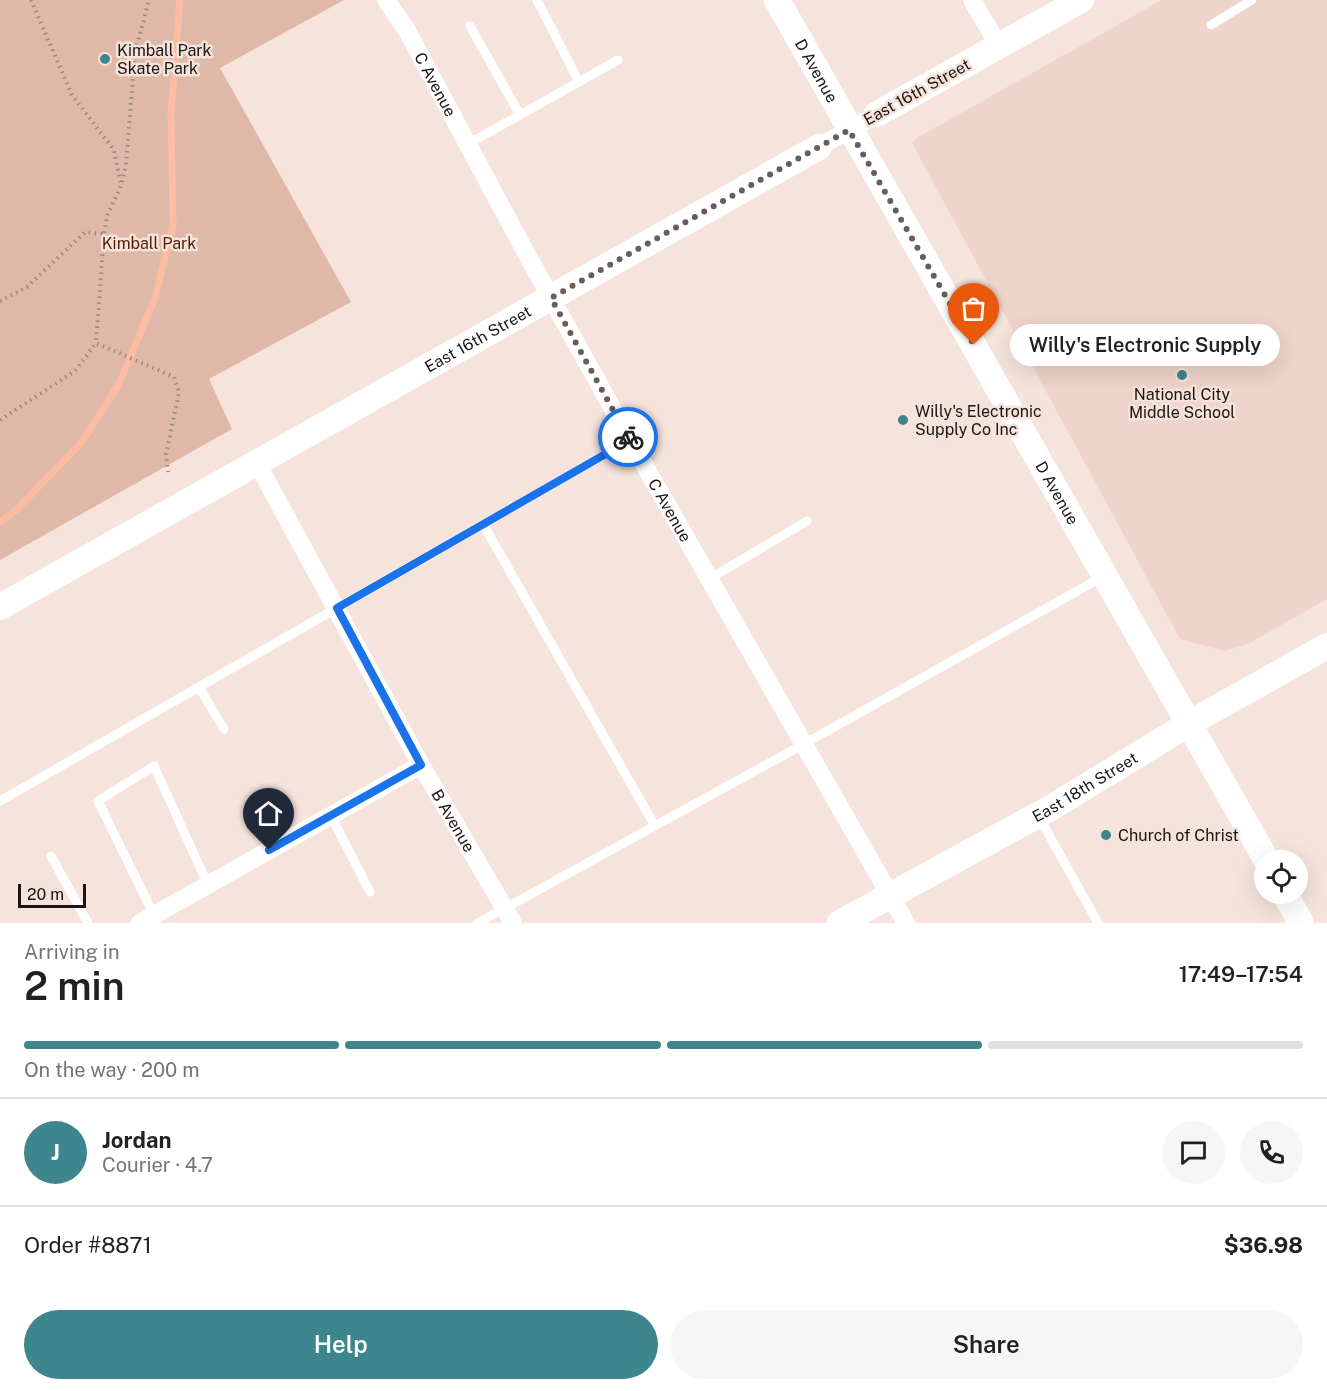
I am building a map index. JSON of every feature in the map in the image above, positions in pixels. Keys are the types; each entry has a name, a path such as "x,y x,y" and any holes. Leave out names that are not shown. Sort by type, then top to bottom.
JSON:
{"street":[{"name":"C Avenue","path":"386,0 406,29 630,440 906,923"},
{"name":"D Avenue","path":"777,0 849,130 1106,574 1261,850"},
{"path":"972,0 999,46"},
{"name":"East 16th Street","path":"0,608 1081,0"},
{"name":"B Avenue","path":"257,463 421,765 509,915"},
{"name":"East 18th Street","path":"840,923 1038,815 1190,723 1327,646"},
{"path":"147,919 421,765"},
{"path":"1291,904 1301,923"}],"lane":[{"path":"537,0 579,82"},
{"path":"1210,25 1252,0"},
{"path":"470,26 520,115"},
{"path":"468,144 618,60"},
{"path":"0,801 630,440"},
{"path":"709,579 807,521"},
{"path":"483,524 655,826"},
{"path":"478,923 509,915 655,826 1106,574"},
{"path":"199,687 224,729"},
{"path":"147,919 98,801 154,766 208,885"},
{"path":"1038,815 1098,923"},
{"path":"331,816 370,892"},
{"path":"51,856 88,923"}],"path":[{"path":"31,0 72,96 114,150 121,186"},
{"path":"0,420 75,371 96,343 104,234 107,216 121,186 126,164 135,53 149,0"},
{"path":"0,301 27,287 85,232 104,234"},
{"path":"96,343 174,377 179,392 166,454 168,472"}],"shaded area":[{"name":"National City Middle School","path":"1162,0 1327,0 1327,599 1248,644 1225,651 1180,639 912,143 917,138"}],"green space":[{"name":"Kimball Park","path":"0,0 344,0 220,68 351,302 209,379 232,429 0,560"}],"waterway":[{"path":"0,522 15,511 82,442 119,384 155,298 173,226 171,114 180,0"}],"way so far":[{"path":"628,437 551,298 849,130 974,345"}],"place":[{"name":"Kimball Park Skate Park","path":"105,59"},
{"name":"Willy's Electronic Supply","path":"974,345"},
{"name":"National City Middle School","path":"1182,375"},
{"name":"Willy's Electronic Supply Co Inc","path":"903,420"},
{"name":"Church of Christ","path":"1106,835"}],"route":[{"path":"269,850 421,765 337,608 630,440 628,437"}]}
